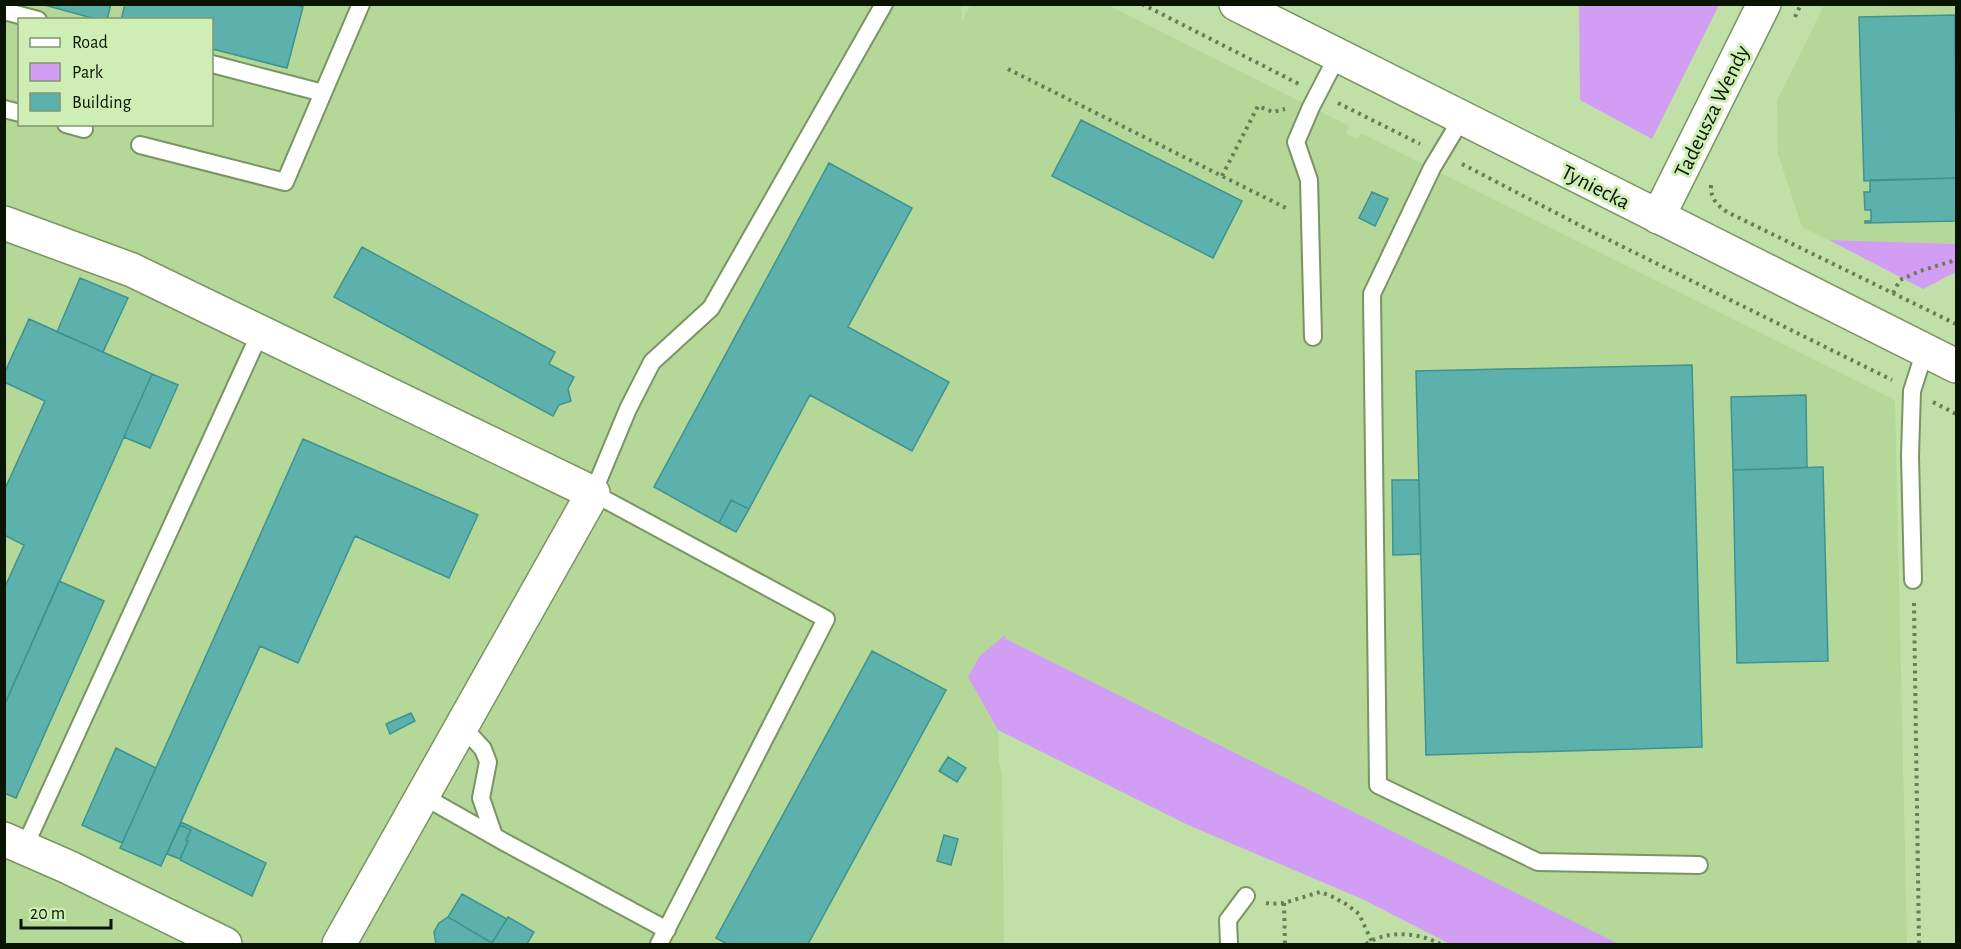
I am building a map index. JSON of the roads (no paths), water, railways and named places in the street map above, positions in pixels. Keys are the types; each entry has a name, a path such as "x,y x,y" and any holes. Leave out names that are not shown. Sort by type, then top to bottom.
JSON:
{"street":[{"name":"Tyniecka","path":"1236,4 1956,366"},
{"name":"Tadeusza Wendy","path":"1658,217 1764,4"},
{"path":"4,223 132,270 593,493 339,945"},
{"path":"14,844 68,867 225,945"}],"lane":[{"path":"423,796 663,937 826,619 593,493 628,410 652,362 711,308 884,4"},
{"path":"140,145 285,182 357,5"},
{"path":"4,11 30,18"},
{"path":"1313,337 1309,180 1296,142 1338,55"},
{"path":"213,64 323,93"},
{"path":"1462,118 1440,154 1372,294 1378,785 1538,862 1699,865"},
{"path":"73,126 84,129"},
{"path":"14,844 260,333"},
{"path":"1913,580 1910,456 1912,391 1920,366 1928,352"},
{"path":"462,726 483,749 488,762 481,798 494,836"},
{"path":"1228,945 1228,920 1246,896"}]}
